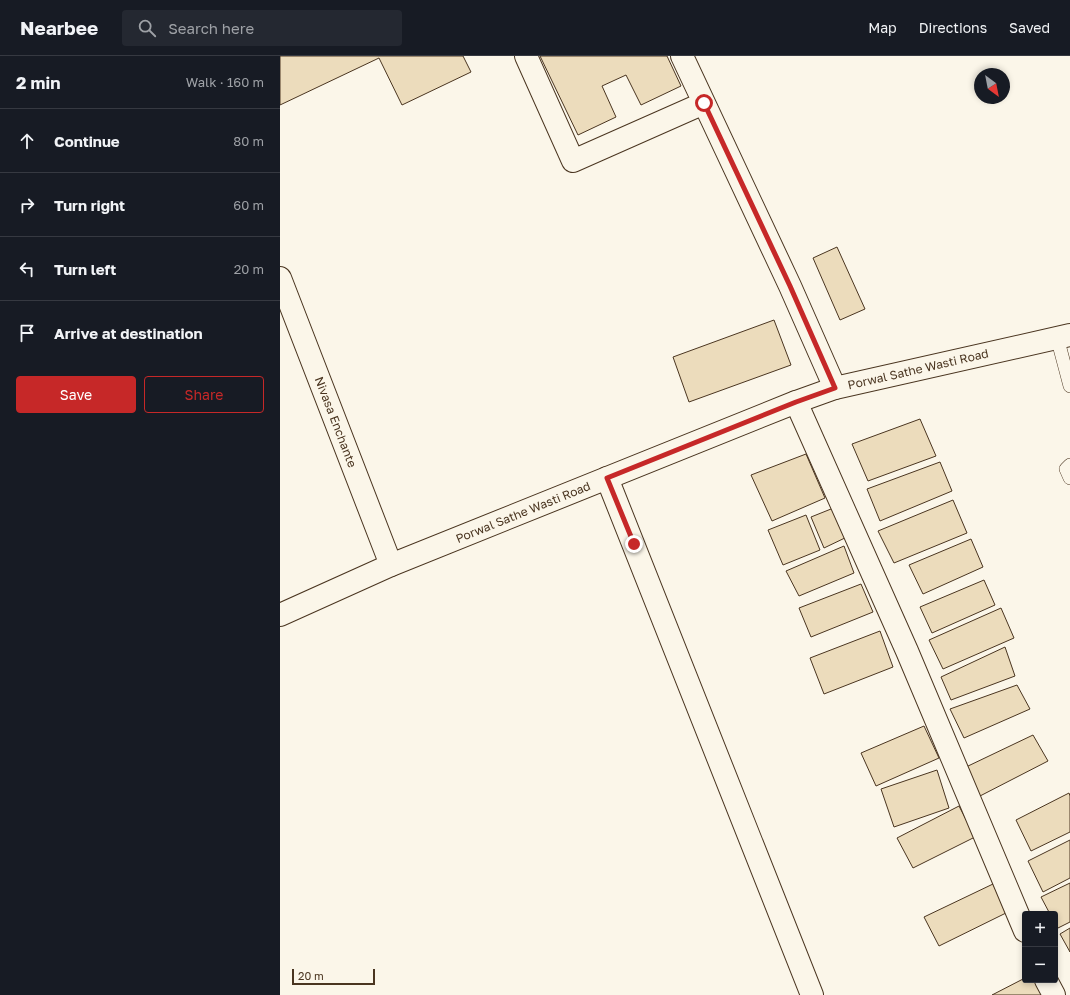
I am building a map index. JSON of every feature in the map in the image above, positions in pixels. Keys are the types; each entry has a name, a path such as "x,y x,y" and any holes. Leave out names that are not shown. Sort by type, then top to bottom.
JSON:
{"street":[{"path":"526,56 573,161 704,103"},
{"path":"682,56 790,286 835,388"},
{"name":"Nivasa Enchante","path":"280,278 391,565"},
{"name":"Porwal Sathe Wasti Road","path":"280,615 391,565 796,402 835,388 1063,336"},
{"path":"796,402 907,651 1022,924"},
{"path":"607,478 812,995"},
{"path":"1048,983 1054,995"}],"lane":[{"path":"1063,336 1070,386"},
{"path":"1070,465 1066,469 1070,478"}],"building":[{"path":"280,56 463,56 471,72 402,105 379,58 280,105"},
{"path":"540,56 667,56 681,86 641,105 626,75 602,86 616,117 578,135"},
{"path":"837,247 865,309 840,320 813,258"},
{"path":"774,320 791,365 689,402 673,357"},
{"path":"920,419 936,456 868,481 852,444"},
{"path":"806,454 825,498 772,521 751,475"},
{"path":"940,462 952,491 880,521 867,489"},
{"path":"953,500 967,533 894,563 878,531"},
{"path":"836,507 849,536 824,548 811,517"},
{"path":"806,515 820,550 783,565 768,530"},
{"path":"971,539 983,567 923,594 909,565"},
{"path":"844,546 854,573 799,596 786,571"},
{"path":"984,580 995,605 932,633 920,607"},
{"path":"861,584 873,612 811,637 799,608"},
{"path":"1001,608 1014,638 943,669 929,640"},
{"path":"880,631 893,667 824,694 810,658"},
{"path":"1005,647 1015,676 951,700 941,677"},
{"path":"1017,685 1030,709 964,738 950,709"},
{"path":"924,726 939,758 876,786 861,753"},
{"path":"1033,735 1048,761 980,796 966,767"},
{"path":"937,770 949,808 894,827 881,789"},
{"path":"1069,793 1070,832 1031,851 1016,820"},
{"path":"959,806 975,837 913,868 897,838"},
{"path":"1070,840 1070,878 1043,892 1028,861"},
{"path":"1070,883 1070,922 1058,928 1058,911 1048,911 1041,897"},
{"path":"993,884 1008,912 939,946 924,917"},
{"path":"1070,928 1070,952 1060,934"},
{"path":"1022,980 1022,983 1037,983 1043,995 992,995"}],"route":[{"path":"634,544 607,478 796,402 835,388 790,286 704,103"}]}
